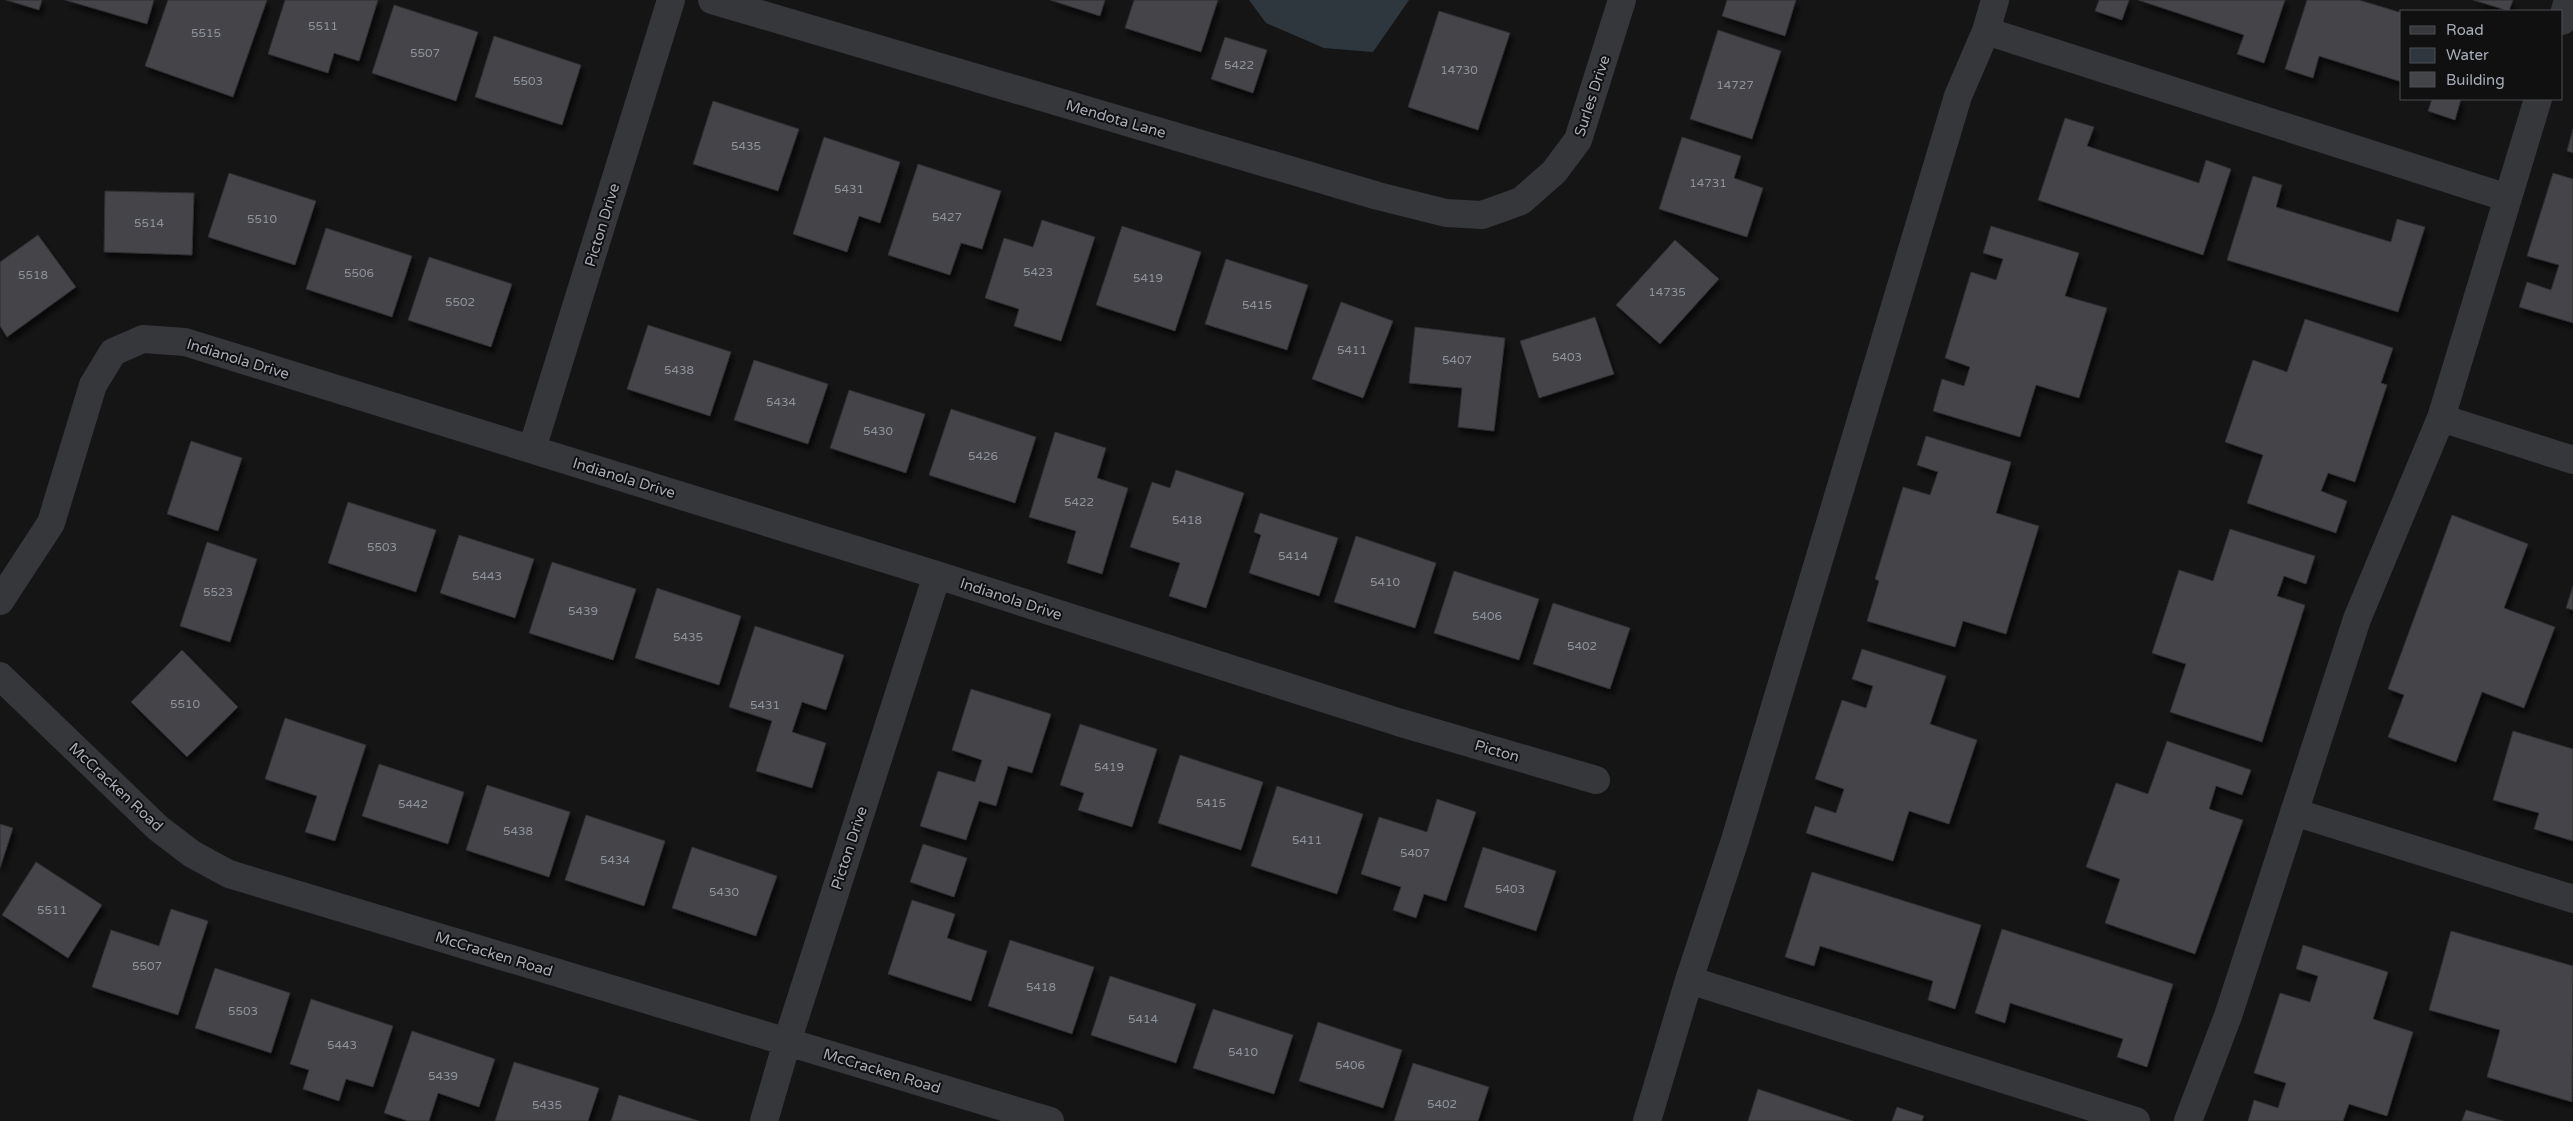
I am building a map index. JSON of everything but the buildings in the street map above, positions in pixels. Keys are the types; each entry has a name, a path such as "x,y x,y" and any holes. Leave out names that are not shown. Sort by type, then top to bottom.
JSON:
{"street":[{"name":"Picton Drive","path":"532,449 672,0"},
{"name":"Mendota Lane","path":"712,0 1378,196 1446,213 1482,215 1521,201"},
{"name":"Surles Drive","path":"1521,201 1554,172 1578,140 1622,0"},
{"path":"1647,1121 1689,980 1735,840 1958,96 1986,32 1995,0"},
{"path":"2563,18 2568,0"},
{"path":"1986,32 2508,198"},
{"path":"2188,1121 2228,1016 2357,618 2441,418 2538,100"},
{"name":"Indianola Drive","path":"0,601 51,523 93,385 113,352 143,339 185,342 937,575 1398,722"},
{"path":"2441,418 2573,460"},
{"name":"Picton Drive","path":"764,1121 787,1042 937,575"},
{"name":"McCracken Road","path":"0,676 158,828 192,854 229,874 1050,1121"},
{"name":"Picton","path":"1398,722 1596,780"},
{"path":"2294,812 2573,899"},
{"path":"1689,980 2136,1121"}],"water":[{"path":"1249,0 1409,0 1373,52 1324,48 1266,23"}]}
